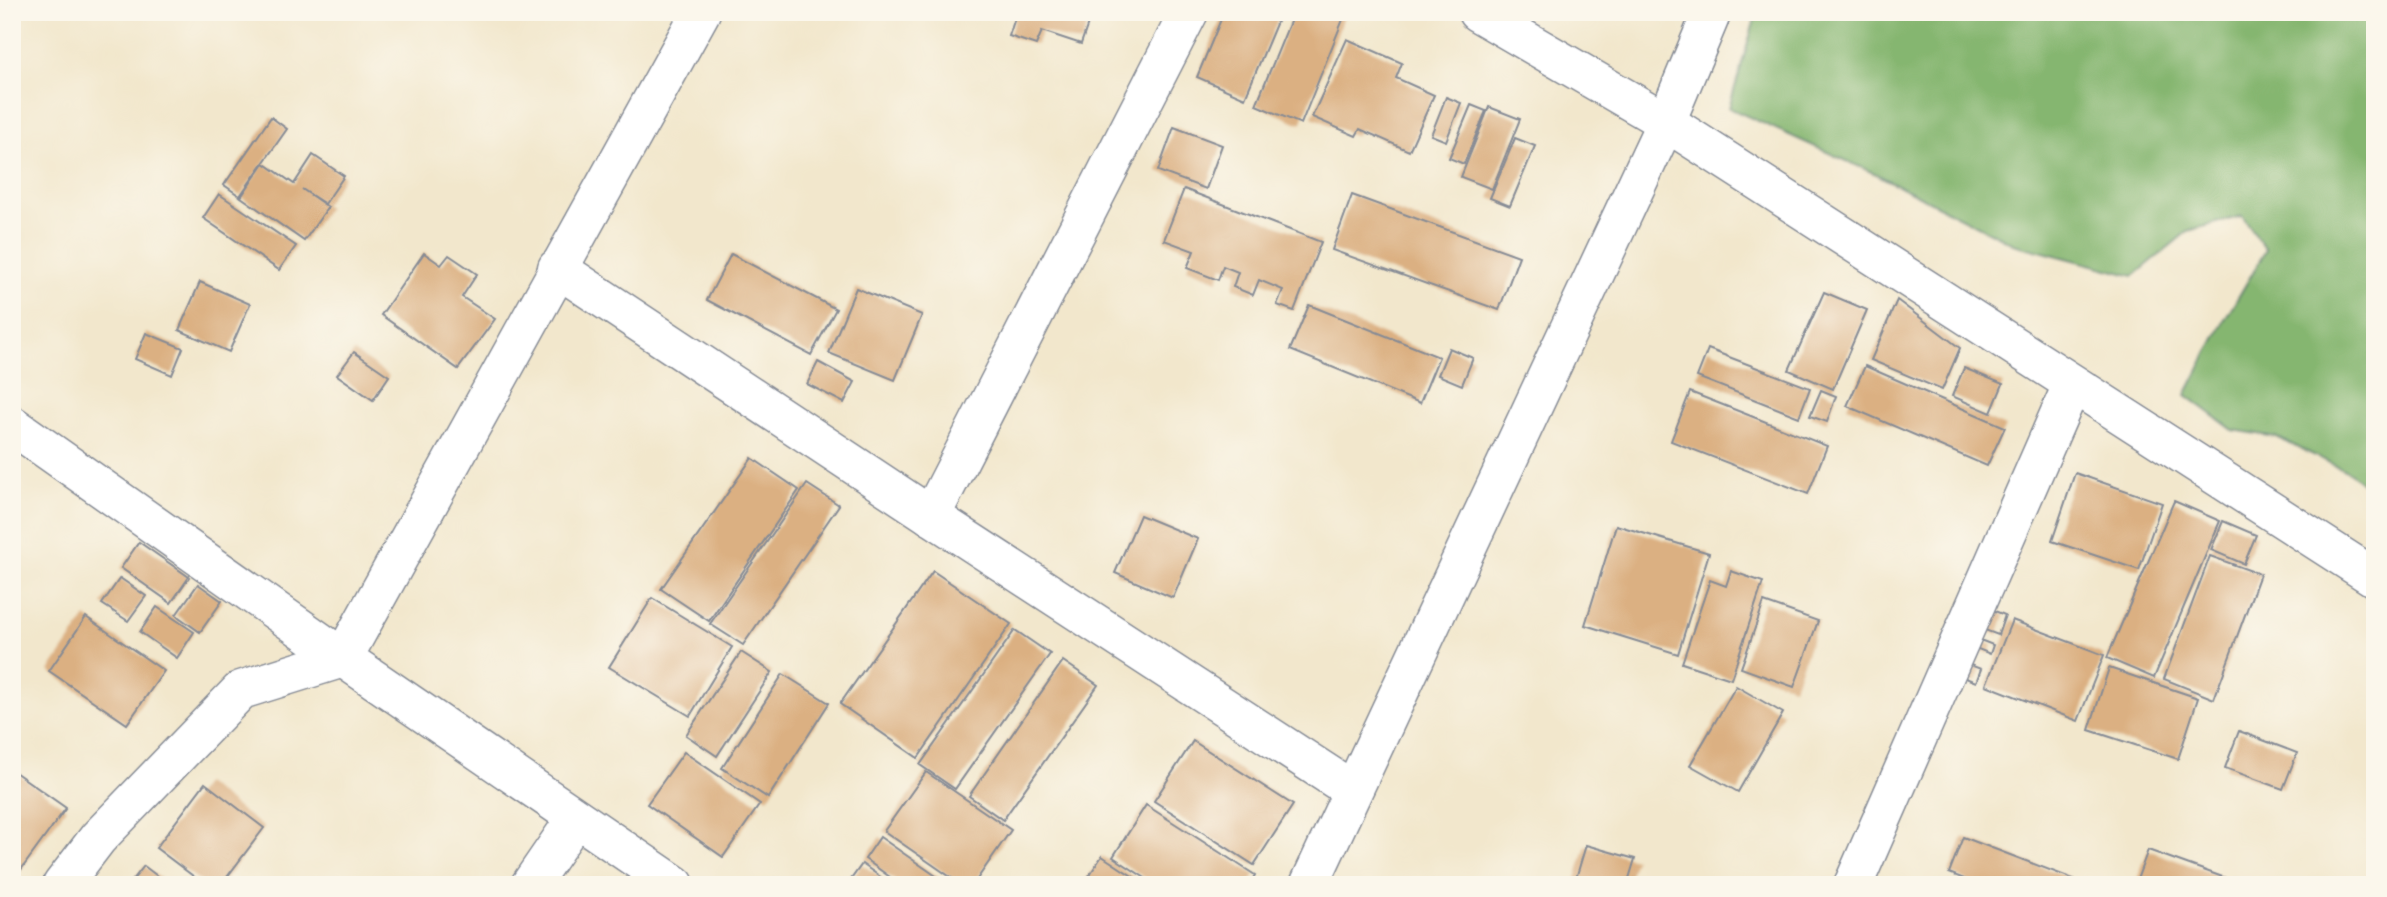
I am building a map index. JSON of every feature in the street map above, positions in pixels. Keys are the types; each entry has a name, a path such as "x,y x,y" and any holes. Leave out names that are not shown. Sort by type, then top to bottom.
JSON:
{"street":[{"path":"62,885 98,838 241,690 343,658 701,12"},
{"path":"931,516 1189,12"},
{"path":"1477,12 1666,122 2072,386 2375,578"},
{"path":"1308,885 1666,122 1712,12"},
{"path":"557,268 1352,790"},
{"path":"1853,885 2072,386"},
{"path":"12,425 343,658 675,885"},
{"path":"530,885 576,818"}],"green space":[{"path":"1757,12 2375,12 2375,494 2349,472 2276,437 2233,430 2186,395 2223,323 2266,250 2242,216 2188,231 2134,276 2013,244 1878,175 1729,108"}],"building":[{"path":"1017,12 1092,12 1081,44 1042,31 1036,45 1009,36"},
{"path":"1224,12 1281,12 1245,98 1197,77"},
{"path":"1294,12 1346,12 1301,124 1256,105"},
{"path":"1347,39 1402,63 1396,78 1434,95 1409,151 1360,129 1356,136 1312,117"},
{"path":"1446,97 1461,103 1446,141 1431,135"},
{"path":"1471,105 1486,111 1464,164 1449,158"},
{"path":"1489,107 1520,119 1492,189 1461,177"},
{"path":"271,117 287,129 240,196 224,185"},
{"path":"1174,127 1222,145 1206,189 1158,171"},
{"path":"1515,138 1535,146 1510,206 1490,198"},
{"path":"313,155 344,176 325,204 302,189 328,207 304,241 241,197 264,163 294,184"},
{"path":"1184,189 1321,242 1294,311 1277,305 1283,290 1259,280 1253,295 1233,287 1238,272 1223,266 1218,280 1187,268 1194,251 1164,240"},
{"path":"219,194 296,246 279,270 203,218"},
{"path":"1352,195 1519,256 1499,310 1332,250"},
{"path":"424,253 441,265 449,255 477,274 462,297 495,319 458,369 381,315"},
{"path":"731,254 836,309 811,355 707,300"},
{"path":"200,282 250,304 229,352 179,330"},
{"path":"856,288 922,315 895,380 829,353"},
{"path":"1824,292 1867,310 1833,389 1789,370"},
{"path":"1897,300 1960,348 1942,390 1871,360"},
{"path":"1309,305 1439,357 1420,403 1290,350"},
{"path":"146,333 183,348 172,375 135,359"},
{"path":"1449,348 1473,358 1462,385 1438,375"},
{"path":"1708,349 1810,388 1799,417 1697,377"},
{"path":"354,352 389,376 373,400 337,375"},
{"path":"818,362 855,382 844,403 807,384"},
{"path":"1865,366 2005,427 1987,466 1847,406"},
{"path":"1964,368 2003,384 1991,413 1952,396"},
{"path":"1821,390 1836,396 1827,422 1810,416"},
{"path":"1690,392 1827,446 1808,494 1671,441"},
{"path":"752,458 799,490 709,621 661,589"},
{"path":"2075,473 2162,503 2139,570 2052,541"},
{"path":"807,484 839,505 743,645 710,624"},
{"path":"2174,501 2220,521 2154,678 2107,658"},
{"path":"1140,515 1198,539 1173,598 1115,573"},
{"path":"2223,521 2256,535 2244,564 2211,550"},
{"path":"1616,525 1709,553 1678,654 1585,625"},
{"path":"139,542 189,577 171,603 121,568"},
{"path":"2210,556 2260,574 2214,699 2164,679"},
{"path":"933,571 1011,624 918,758 840,704"},
{"path":"1731,571 1763,582 1731,679 1682,663 1710,580 1726,586"},
{"path":"120,578 146,596 128,621 102,604"},
{"path":"198,584 222,601 200,632 176,615"},
{"path":"652,598 732,647 690,716 609,667"},
{"path":"1764,602 1818,621 1794,687 1741,668"},
{"path":"1977,604 2005,615 1998,635 1969,624"},
{"path":"157,607 194,632 177,658 140,632"},
{"path":"86,617 164,671 127,724 49,671"},
{"path":"2012,620 2104,655 2078,721 1986,685"},
{"path":"1015,630 1050,654 955,789 920,765"},
{"path":"1970,636 1993,645 1990,654 1966,644"},
{"path":"741,652 772,672 717,756 686,735"},
{"path":"1957,660 1981,669 1976,682 1952,673"},
{"path":"1063,661 1098,685 1003,820 969,796"},
{"path":"2109,668 2198,698 2178,759 2089,730"},
{"path":"783,674 829,703 768,798 722,768"},
{"path":"1736,686 1783,713 1738,792 1690,765"},
{"path":"2239,731 2297,753 2283,789 2225,768"},
{"path":"1193,741 1293,805 1254,865 1154,801"},
{"path":"684,752 760,804 723,857 647,804"},
{"path":"12,770 66,808 12,882"},
{"path":"926,772 1011,830 973,885 962,885 884,831"},
{"path":"205,783 264,828 221,885 205,885 156,848"},
{"path":"1146,805 1255,875 1249,885 1156,885 1113,857"},
{"path":"880,837 949,885 901,885 865,859"},
{"path":"1963,837 2089,885 1979,885 1949,873"},
{"path":"1586,845 1635,859 1627,885 1574,885"},
{"path":"2148,850 2242,884 2242,885 2135,885"},
{"path":"1102,856 1146,885 1083,885"},
{"path":"862,864 882,878 877,885 847,885"},
{"path":"144,866 169,885 129,885"}]}
